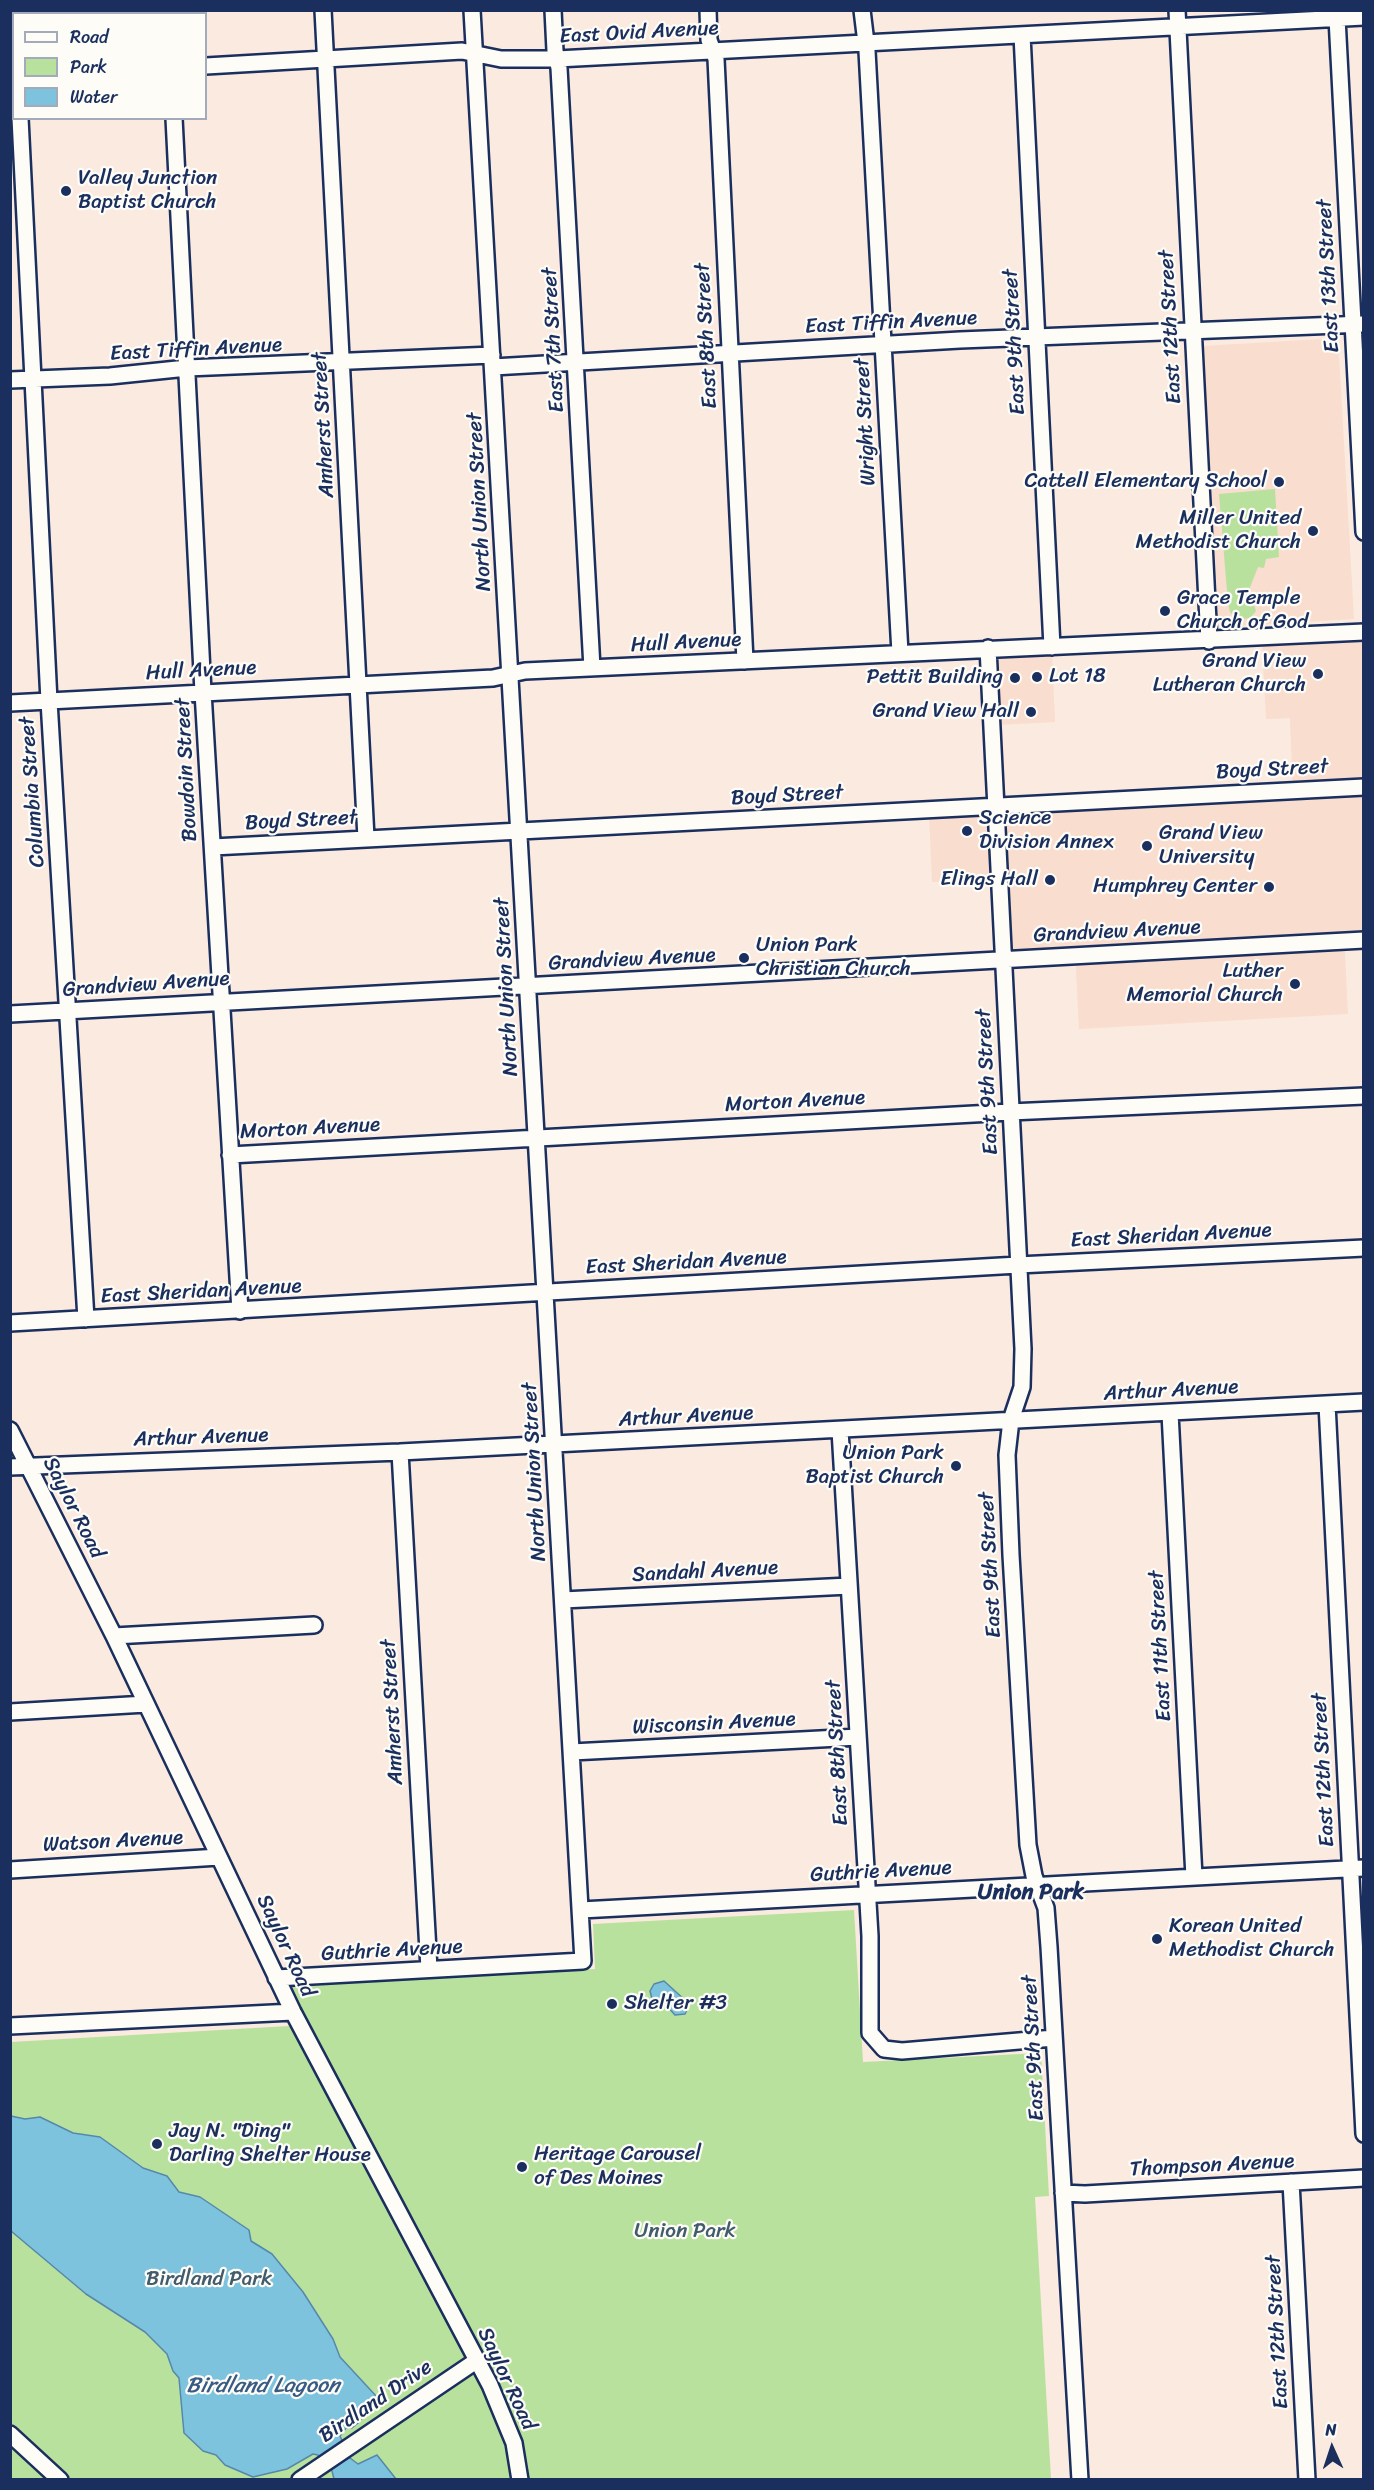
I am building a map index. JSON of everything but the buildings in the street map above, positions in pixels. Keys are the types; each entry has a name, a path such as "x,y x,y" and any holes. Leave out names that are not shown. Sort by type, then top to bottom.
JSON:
{"street":[{"name":"Amherst Street","path":"323,10 366,838"},
{"name":"North Union Street","path":"472,10 583,1961"},
{"name":"East 7th Street","path":"553,10 558,59 592,668"},
{"name":"East 8th Street","path":"708,10 709,40 716,59 745,661"},
{"name":"Wright Street","path":"862,10 866,42 900,653"},
{"name":"East 12th Street","path":"1177,10 1209,641"},
{"name":"East Ovid Avenue","path":"207,66 462,51 476,56 517,60 558,59 1364,17"},
{"name":"East 13th Street","path":"1337,18 1358,325 1364,532"},
{"name":"East 9th Street","path":"1022,35 1052,647"},
{"name":"Columbia Street","path":"20,120 49,701 86,1319"},
{"name":"Bowdoin Street","path":"174,120 203,692 240,1311"},
{"name":"East Tiffin Avenue","path":"10,380 187,368 342,363 493,361 576,363 883,344 1358,325"},
{"name":"Hull Avenue","path":"10,703 358,684 592,668 1364,632"},
{"name":"East 9th Street","path":"988,648 1023,1369 1022,1387 1011,1420 1007,1470 1028,1845 1047,1918 1080,2480"},
{"name":"Boyd Street","path":"213,847 1364,787"},
{"name":"Grandview Avenue","path":"10,1014 1364,940"},
{"name":"Morton Avenue","path":"230,1155 1010,1112 1364,1096"},
{"name":"East Sheridan Avenue","path":"10,1323 1018,1265 1364,1248"},
{"name":"Arthur Avenue","path":"10,1467 400,1452 1364,1402"},
{"name":"East 12th Street","path":"1327,1404 1357,1869 1364,2134"},
{"name":"East 11th Street","path":"1170,1413 1194,1877"},
{"name":"Saylor Road","path":"10,1430 114,1636 293,2012 507,2421 520,2480"},
{"name":"East 8th Street","path":"840,1430 870,1936 870,2033 884,2049 902,2051 1054,2038"},
{"name":"Amherst Street","path":"400,1452 429,1970"},
{"name":"Sandahl Avenue","path":"563,1600 849,1586"},
{"path":"114,1636 314,1625"},
{"path":"10,1712 146,1704"},
{"name":"Wisconsin Avenue","path":"572,1752 858,1737"},
{"name":"Watson Avenue","path":"10,1870 219,1857"},
{"name":"Guthrie Avenue","path":"581,1910 1038,1884 1357,1869"},
{"name":"Guthrie Avenue","path":"276,1978 583,1961"},
{"path":"10,2026 293,2012"},
{"name":"Thompson Avenue","path":"1063,2193 1084,2194 1364,2178"},
{"name":"East 12th Street","path":"1290,2182 1307,2480"},
{"name":"Birdland Drive","path":"300,2480 476,2361"},
{"path":"10,2434 60,2480"}],"shaded area":[{"name":"Cattell Elementary School","path":"1338,338 1354,619 1219,627 1203,346"},
{"name":"Grand View University","path":"1361,638 1364,649 1364,933 1344,935 1348,1014 1079,1029 1075,949 1015,952 1010,949 1005,878 932,882 929,813 995,810 988,657 1052,654 1055,722 998,725 1002,810 1293,795 1290,718 1266,719 1262,643"}],"green space":[{"path":"1275,489 1279,557 1266,559 1264,568 1258,567 1249,590 1256,611 1250,618 1237,620 1230,612 1228,603 1219,494"},
{"name":"Union Park","path":"854,1910 863,2062 1041,2053 1049,2196 1035,2197 1051,2479 11,2480 11,2042 289,2026 298,2022 288,1990 292,1986 595,1969 593,1924"}],"water":[{"path":"664,1981 686,2001 688,2008 685,2014 675,2015 666,2005 652,1999 650,1991 654,1984"},
{"name":"Birdland Lagoon","path":"11,2116 25,2119 40,2117 73,2133 100,2137 143,2168 167,2176 179,2192 200,2197 249,2230 251,2241 272,2254 303,2292 333,2339 340,2357 377,2397 358,2423 352,2428 346,2428 340,2436 350,2458 358,2464 377,2455 396,2479 334,2479 332,2471 318,2455 313,2454 287,2469 253,2477 225,2465 216,2455 203,2451 184,2433 179,2378 173,2371 167,2354 145,2332 86,2294 11,2231"}],"place":[{"name":"Valley Junction Baptist Church","path":"66,191"},
{"name":"Cattell Elementary School","path":"1279,482"},
{"name":"Miller United Methodist Church","path":"1313,531"},
{"name":"Grace Temple Church of God","path":"1165,611"},
{"name":"Grand View Lutheran Church","path":"1318,674"},
{"name":"Lot 18","path":"1037,677"},
{"name":"Pettit Building","path":"1015,678"},
{"name":"Grand View Hall","path":"1031,712"},
{"name":"Science Division Annex","path":"967,831"},
{"name":"Grand View University","path":"1147,846"},
{"name":"Elings Hall","path":"1050,880"},
{"name":"Humphrey Center","path":"1269,887"},
{"name":"Union Park Christian Church","path":"744,958"},
{"name":"Luther Memorial Church","path":"1295,984"},
{"name":"Union Park Baptist Church","path":"956,1466"},
{"name":"Korean United Methodist Church","path":"1157,1939"},
{"name":"Shelter #3","path":"612,2004"},
{"name":"Jay N. \"Ding\" Darling Shelter House","path":"157,2144"},
{"name":"Heritage Carousel of Des Moines","path":"522,2167"}],"district":[{"name":"Union Park","path":"1031,1893"}],"park label":[{"name":"Birdland Park","path":"209,2280"}]}
